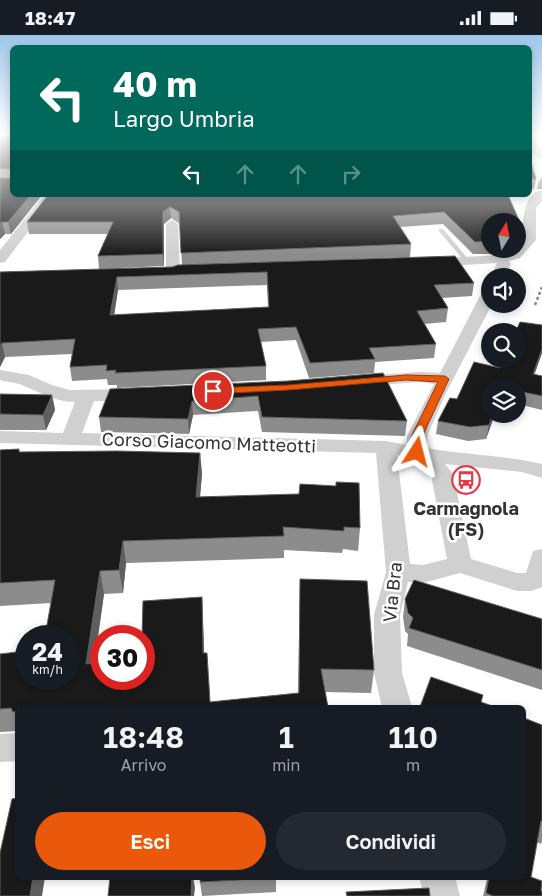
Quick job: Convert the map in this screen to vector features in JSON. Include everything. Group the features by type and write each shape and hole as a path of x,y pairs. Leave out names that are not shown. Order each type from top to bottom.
{"street":[{"path":"418,263 501,259 515,255 529,240 530,209 542,193"},
{"path":"0,259 48,197"},
{"path":"154,274 178,273 172,225"},
{"path":"501,259 504,263 502,268"},
{"path":"460,564 442,474 431,461 417,452 417,435 481,309"},
{"path":"0,375 23,379 45,389 69,395 149,394"},
{"path":"337,383 420,377 445,379"},
{"path":"70,439 87,396"},
{"name":"Corso Giacomo Matteotti","path":"0,437 386,447 450,459 522,466 542,471"},
{"name":"Via Bra","path":"386,447 398,572 387,615 388,673 396,705"},
{"path":"398,572 423,574 460,564 517,582 531,582 538,577 542,557"},
{"path":"0,748 15,747"},
{"path":"438,880 442,896"}],"lane":[{"path":"441,230 466,261"}],"building":[{"path":"0,178 10,178 10,197 29,197 8,222 0,224"},
{"path":"46,197 509,197 516,213 481,213 481,242 475,242 444,212 393,216 411,244 181,253 179,212 170,207 163,212 163,254 98,256 113,222 27,222"},
{"path":"455,256 474,283 434,285 448,308 417,311 436,344 369,348 375,359 310,363 296,327 258,329 266,366 115,373 116,370 106,371 107,365 70,367 75,339 2,343 0,346 0,272 172,267 178,265","holes":["267,272 269,307 110,315 117,277"]},
{"path":"520,322 542,325 542,349 533,374 542,376 542,396 526,393 526,378 481,378 481,423 490,423 489,425 470,427 438,421 450,398 457,399 474,362 481,364 481,368 526,368 526,323"},
{"path":"383,373 407,421 262,417 258,396 192,401 188,419 99,417 110,389 288,381"},
{"path":"0,394 52,395 43,415 0,414"},
{"path":"19,449 19,452 117,451 200,453 196,497 299,494 300,484 336,486 336,482 359,483 360,528 344,527 344,531 283,527 284,536 123,541 119,570 100,571 92,625 90,625 86,664 90,663 90,690 155,690 155,625 142,625 143,601 202,597 203,653 207,653 210,702 299,693 300,579 367,581 374,670 321,669 328,705 15,705 15,712 13,712 11,708 0,709 0,654 15,652 15,690 80,690 80,625 47,625 55,580 0,583 0,450"},
{"path":"414,580 542,619 542,670 409,628 413,618 408,613 405,599"},
{"path":"431,677 483,695 481,702 489,705 421,705"},
{"path":"526,719 542,725 542,821 531,877 542,881 542,896 493,896 486,893 488,880 526,880"},
{"path":"15,798 15,880 33,880 30,896 0,896 0,853 12,799"},
{"path":"110,880 192,880 191,896 108,896"},
{"path":"200,880 238,880 200,882"},
{"path":"429,888 430,896 347,896 346,892"}],"railway":[{"path":"535,305 542,287"}],"place":[{"name":"Carmagnola (FS)","path":"466,480"}],"route":[{"path":"213,391 406,377 445,379 417,435 417,452"}]}
